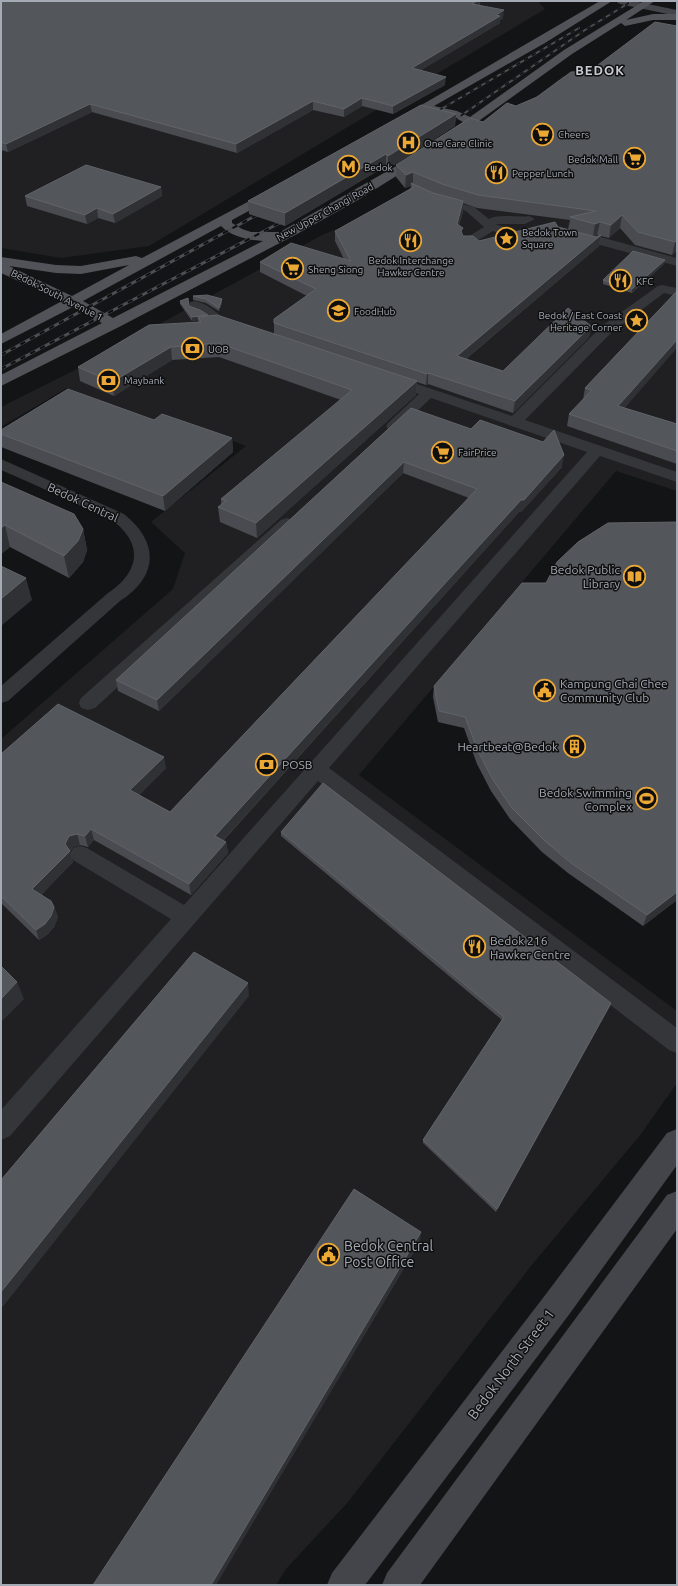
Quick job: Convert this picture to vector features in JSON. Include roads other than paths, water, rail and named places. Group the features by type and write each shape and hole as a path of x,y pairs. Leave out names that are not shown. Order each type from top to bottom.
{"main road":[{"path":"391,126 607,1"},
{"path":"440,143 568,52 646,3"},
{"path":"579,18 581,6"},
{"path":"600,32 640,19 677,17"},
{"path":"420,110 451,112 463,117 470,123"},
{"name":"New Upper Changi Road","path":"1,381 283,236 354,197 428,151"},
{"path":"1,340 74,302 286,185"},
{"path":"226,218 226,224 239,233 264,238 283,236"},
{"path":"1,261 56,269 81,270 100,268 137,260 172,248"},
{"name":"Bedok South Avenue 1","path":"1,267 74,302 114,324"}],"street":[{"path":"620,1 646,3 677,13"},
{"path":"659,1 677,5"},
{"path":"425,196 470,209 488,224 516,239 527,220 488,224 467,243"},
{"path":"582,238 677,262"},
{"path":"515,422 607,329 662,289 677,292"},
{"path":"196,306 206,309 223,323 252,333"},
{"path":"203,325 223,323"},
{"path":"378,376 677,477"},
{"path":"380,438 430,393"},
{"path":"1,1128 597,450"},
{"name":"Bedok Central","path":"1,464 113,514 133,529 142,549 141,564 134,579 127,589 114,597 1,696"},
{"name":"Bedok Central","path":"1,473 78,504 113,520 126,530 134,541 136,559 131,573 116,591 114,597"},
{"path":"88,703 299,512"},
{"path":"316,769 677,1042"},
{"path":"80,854 186,917"},
{"name":"Bedok North Street 1","path":"344,1585 677,1142"},
{"path":"399,1585 677,1205"}],"railway":[{"path":"446,126 585,30 632,1"},
{"path":"431,115 579,28"},
{"path":"1,355 264,211"},
{"path":"1,369 289,218"}],"place":[{"name":"Cheers","path":"543,134"},
{"name":"One Care Clinic","path":"408,143"},
{"name":"Bedok Mall","path":"634,159"},
{"name":"Bedok","path":"349,167"},
{"name":"Pepper Lunch","path":"496,173"},
{"name":"Bedok Town Square","path":"507,238"},
{"name":"Bedok Interchange Hawker Centre","path":"411,240"},
{"name":"Sheng Siong","path":"293,269"},
{"name":"KFC","path":"620,281"},
{"name":"FoodHub","path":"339,311"},
{"name":"Bedok / East Coast Heritage Corner","path":"637,321"},
{"name":"UOB","path":"192,349"},
{"name":"Maybank","path":"108,380"},
{"name":"FairPrice","path":"443,452"},
{"name":"Bedok Public Library","path":"635,576"},
{"name":"Kampung Chai Chee Community Club","path":"544,690"},
{"name":"Heartbeat@Bedok","path":"574,746"},
{"name":"POSB","path":"267,764"},
{"name":"Bedok Swimming Complex","path":"647,799"},
{"name":"Bedok 216 Hawker Centre","path":"475,947"},
{"name":"Bedok Central Post Office","path":"329,1254"}],"district":[{"name":"BEDOK","path":"600,70"}]}
